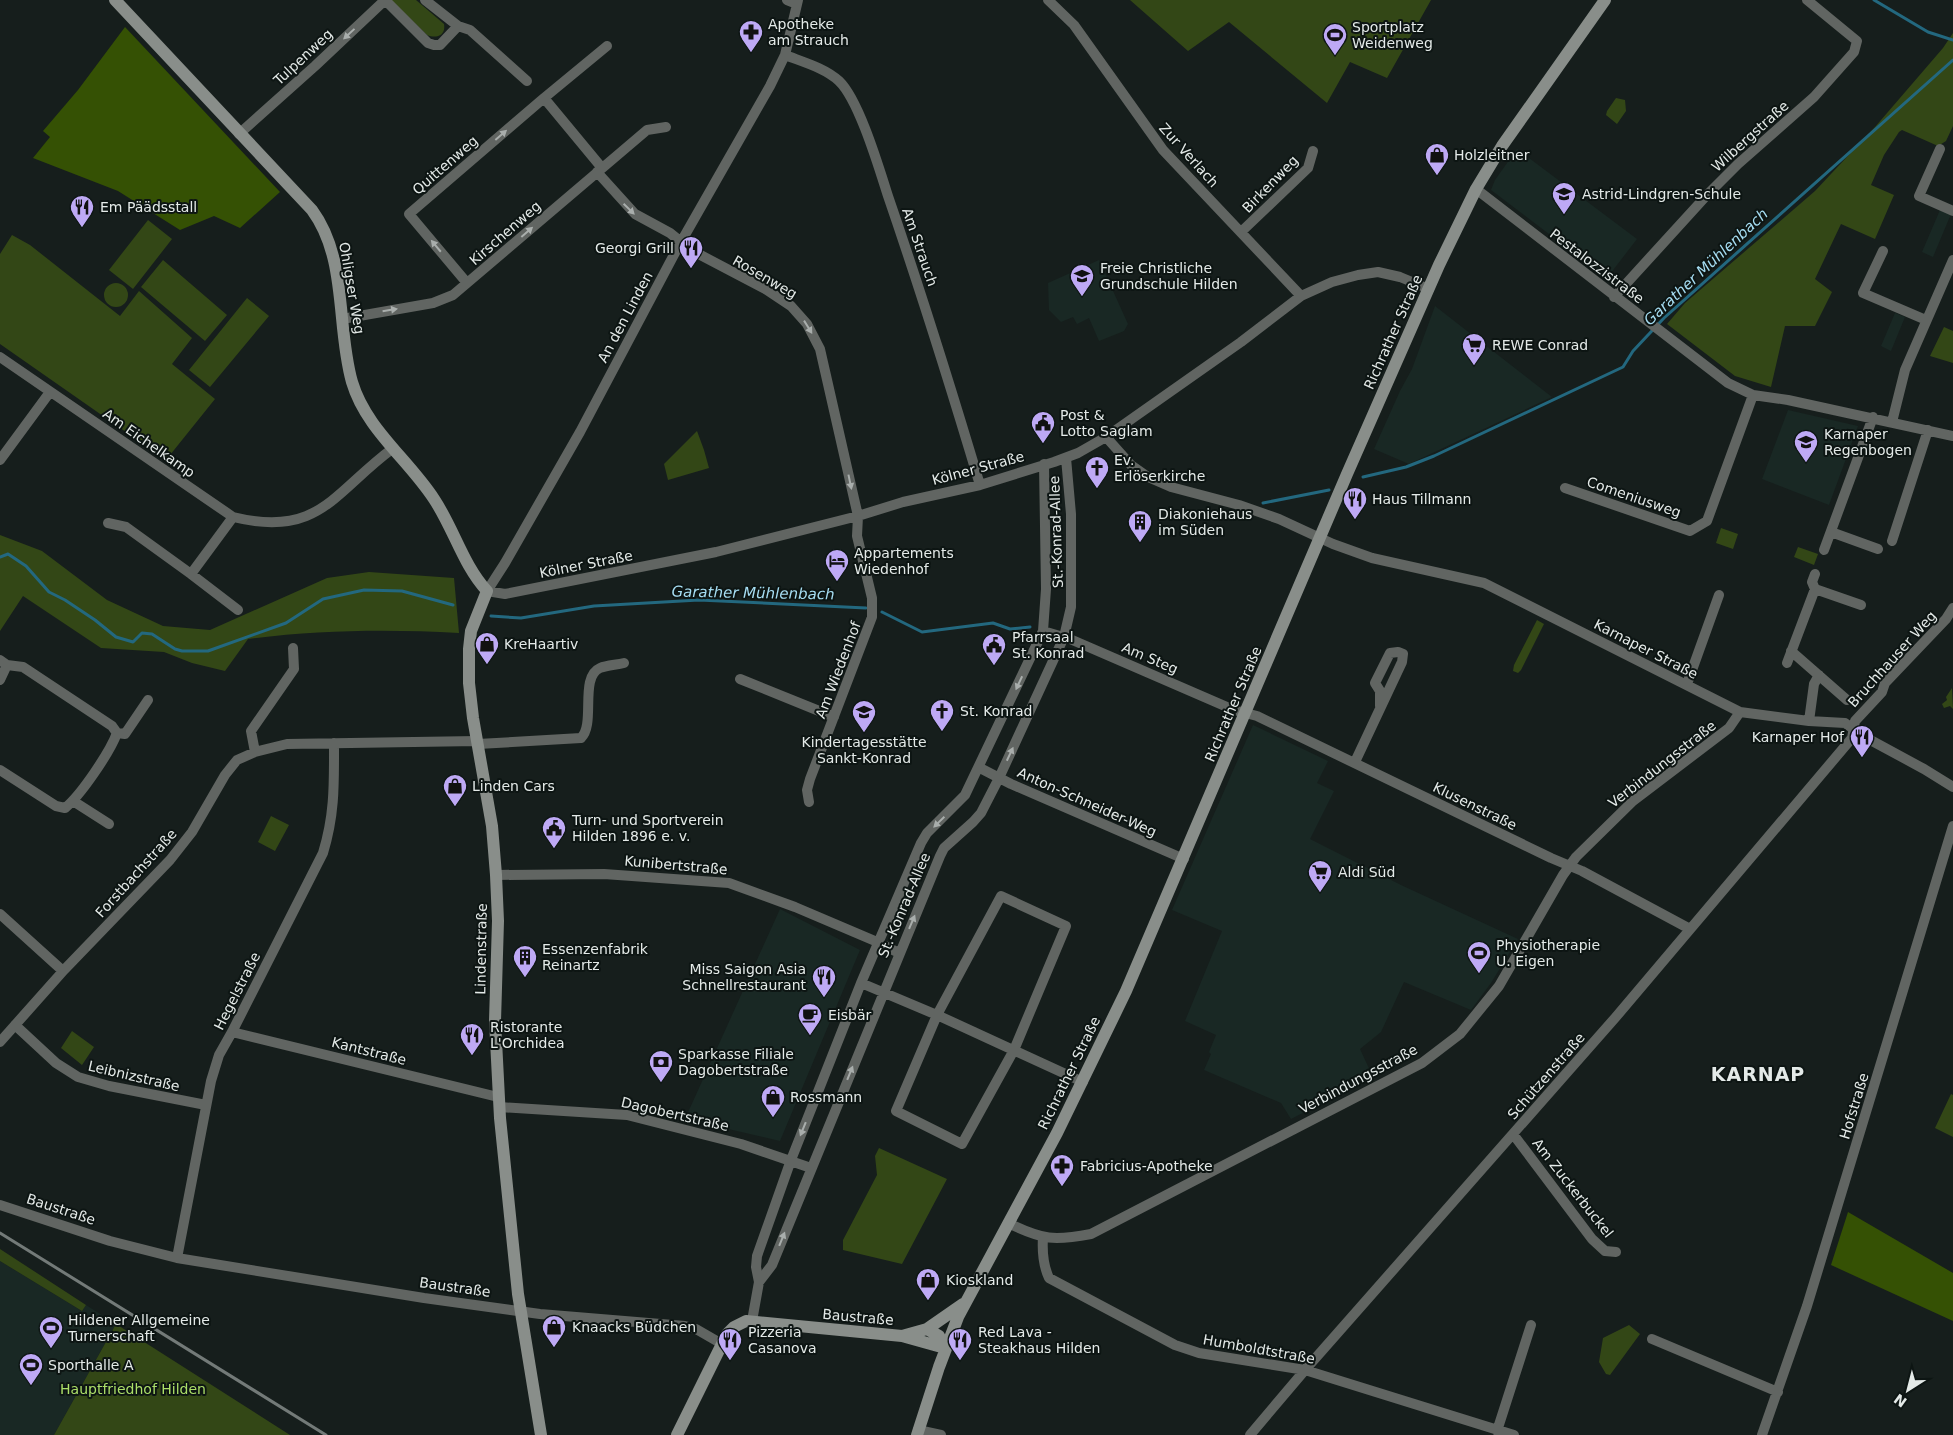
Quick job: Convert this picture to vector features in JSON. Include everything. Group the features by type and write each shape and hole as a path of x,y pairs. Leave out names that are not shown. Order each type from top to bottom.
{"main road":[{"name":"Ohligser Weg","path":"114,0 312,210 323,225 335,264 352,381 360,405 392,449 434,498 455,534 472,572 487,591"},
{"name":"Richrather Straße","path":"917,1432 945,1348 967,1301 1083,1082 1126,991 1320,538 1429,289 1476,189 1502,146 1605,0"},
{"name":"Lindenstraße","path":"487,591 474,620 469,648 469,683 492,826 496,874 498,921 495,1021 499,1102 518,1294 540,1435"},
{"name":"Baustraße","path":"902,1336 927,1329 943,1320 967,1301"},
{"path":"677,1435 727,1334 734,1327 746,1321 752,1321"},
{"name":"Baustraße","path":"752,1321 776,1325 902,1336 945,1348"},
{"path":"927,1329 939,1336 945,1348"}],"street":[{"name":"Tulpenweg","path":"239,134 385,0"},
{"path":"385,0 428,43 440,45 458,26"},
{"path":"425,0 458,26 470,30 527,81"},
{"path":"787,0 798,2"},
{"name":"Zur Verlach","path":"1048,0 1074,25 1163,150 1301,296"},
{"name":"Wilbergstraße","path":"1614,296 1706,195 1814,97 1854,52 1857,41 1808,0"},
{"name":"An den Linden","path":"487,591 580,432 681,242 738,144 785,55 798,2"},
{"name":"Quittenweg","path":"467,283 409,214 607,46"},
{"name":"Am Strauch","path":"785,55 826,72 840,82 852,99 876,161 934,333 980,484"},
{"path":"544,98 600,170"},
{"name":"Kirschenweg","path":"342,319 433,303 453,295 647,130 666,127"},
{"path":"1940,149 1919,196 1953,210"},
{"name":"Birkenweg","path":"1241,232 1308,168 1313,152"},
{"name":"Rosenweg","path":"600,170 630,210 670,233 690,250 767,290 791,306 807,324 820,349 858,516"},
{"name":"Pestalozzistraße","path":"1476,189 1728,383 1753,395 1873,417 1953,436"},
{"path":"1883,251 1863,293 1926,320"},
{"path":"1892,422 1905,370 1953,260"},
{"name":"Kölner Straße","path":"487,591 505,594 716,552 858,516 903,502 980,484 1066,458 1106,437 1241,342 1301,296 1332,282 1378,272 1400,277 1429,289"},
{"name":"Am Eichelkamp","path":"0,357 233,517 254,522 296,521 322,509 392,449"},
{"path":"0,460 50,392"},
{"name":"Comeniusweg","path":"1565,488 1690,532 1706,521 1753,395"},
{"path":"1824,550 1873,417"},
{"path":"1892,541 1928,430"},
{"name":"Karnaper Straße","path":"1106,437 1131,465 1148,478 1171,487 1279,519 1320,538 1372,558 1484,583 1740,712 1809,721 1845,723 1863,736 1953,787"},
{"name":"St.-Konrad-Allee","path":"759,1282 772,1264 940,856 949,843 977,818 999,778 1064,637 1071,606 1071,514 1066,458"},
{"name":"St.-Konrad-Allee","path":"752,1321 759,1282 756,1267 757,1256 791,1160 861,984 924,838 965,795 980,768 1043,630 1046,589 1044,464"},
{"name":"Am Wiedenhof","path":"809,802 807,790 810,779 872,617 872,598 857,536 858,516"},
{"path":"191,574 233,517"},
{"path":"108,523 126,527 238,610"},
{"path":"1831,532 1878,549"},
{"path":"1787,663 1815,589 1812,582 1815,574"},
{"path":"1815,589 1862,605"},
{"path":"1687,684 1719,595"},
{"name":"Bruchhauser Weg","path":"1853,728 1855,721 1882,692 1885,683 1946,619 1953,608"},
{"name":"Am Steg","path":"1043,630 1064,637 1234,710 1246,712"},
{"path":"255,752 251,731 294,669 293,648"},
{"path":"1355,762 1402,662 1403,654 1398,652 1390,654 1375,683 1380,691 1380,706"},
{"path":"1791,652 1847,700"},
{"path":"0,680 4,662 23,667 112,726 117,733 125,734 148,700"},
{"name":"Forstbachstraße","path":"0,1042 63,971 170,860 192,832 225,774 237,760 255,752 287,744 478,742 581,738 586,729 591,678 600,668 624,663"},
{"path":"1809,721 1814,684 1819,676"},
{"path":"740,679 834,717"},
{"name":"Klusenstraße","path":"1246,712 1355,762 1542,854 1569,865 1690,929"},
{"name":"Verbindungsstraße","path":"1008,1224 1043,1237 1063,1238 1091,1234 1422,1063 1460,1034 1499,986 1569,865 1633,801 1724,733 1740,712"},
{"name":"Schützenstraße","path":"1250,1435 1615,1018 1852,738 1853,728"},
{"path":"0,770 56,806 65,808 73,801 110,747 117,733"},
{"name":"Hegelstraße","path":"177,1258 206,1105 219,1055 323,853 331,824 335,798 334,743"},
{"name":"Anton-Schneider-Weg","path":"980,768 1184,859"},
{"path":"73,801 109,824"},
{"name":"Hofstraße","path":"1762,1435 1807,1306 1953,826"},
{"name":"Kunibertstraße","path":"496,874 604,874 730,883 795,907 879,942 899,953"},
{"path":"1001,896 1066,926 1014,1050 962,1144 896,1111 937,1015 1001,896"},
{"path":"0,914 63,971"},
{"path":"861,984 937,1015 1083,1082"},
{"name":"Leibnizstraße","path":"15,1025 56,1062 78,1077 109,1086 206,1105"},
{"name":"Kantstraße","path":"232,1032 499,1102"},
{"name":"Dagobertstraße","path":"499,1102 627,1115 741,1144 811,1168"},
{"name":"Am Zuckerbuckel","path":"1513,1134 1592,1238 1605,1251 1616,1252"},
{"name":"Baustraße","path":"0,1204 110,1241 177,1258 424,1298 521,1311 620,1322 685,1326 696,1329 722,1344"},
{"name":"Humboldtstraße","path":"1043,1237 1042,1248 1045,1269 1049,1278 1175,1345 1199,1353 1305,1370 1514,1435"},
{"path":"1497,1431 1531,1325"},
{"path":"1652,1339 1778,1392"},
{"path":"917,1432 941,1435"}],"shaded area":[{"name":"Astrid-Lindgren-Schule","path":"1517,149 1637,239 1607,278 1491,190 1495,180"},
{"path":"1940,210 1951,214 1933,257 1922,252"},
{"name":"Freie Christliche Grundschule Hilden","path":"1099,260 1128,324 1124,331 1099,341 1089,318 1077,324 1073,317 1061,322 1049,310 1048,283"},
{"path":"1435,306 1552,397 1409,464 1374,449 1412,369"},
{"path":"1895,313 1905,317 1891,351 1881,346"},
{"name":"Karnaper Regenbogen","path":"1788,410 1858,426 1829,505 1762,479"},
{"path":"1253,725 1328,761 1317,783 1334,791 1310,839 1401,885 1518,939 1491,983 1471,1010 1404,982 1381,1032 1360,1049 1373,1077 1291,1119 1281,1103 1204,1070 1216,1035 1185,1021 1222,931 1172,910"},
{"path":"780,909 860,950 780,1141 685,1119"},
{"path":"0,1261 82,1311 86,1305 116,1324 54,1435 0,1435"}],"green space":[{"path":"391,0 416,0 444,24 444,31 437,36 427,35"},
{"name":"Sportplatz Weidenweg","path":"1130,0 1431,0 1387,78 1350,62 1327,103 1229,22 1188,51"},
{"path":"125,27 280,192 240,228 214,216 180,230 118,191 33,158 50,137 43,131 78,90"},
{"path":"1953,33 1953,126 1946,141 1938,146 1902,130 1899,132 1884,155 1871,185 1894,195 1875,239 1841,224 1815,279 1832,292 1815,326 1785,326 1771,387 1735,376 1667,324 1685,303 1815,191 1875,127 1943,48"},
{"path":"1616,98 1625,100 1626,111 1617,124 1606,115"},
{"path":"148,220 172,239 133,289 109,270"},
{"path":"12,235 30,245 120,316 139,291 192,338 172,364 215,399 166,460 0,344 0,254"},
{"path":"163,260 227,315 205,341 141,287"},
{"path":"116,283 121,284 127,290 127,300 121,306 116,307 111,306 105,300 104,295 105,290 111,284"},
{"path":"247,298 269,316 210,387 189,370"},
{"path":"1944,327 1953,331 1953,363 1930,356"},
{"path":"697,431 709,468 668,480 664,464"},
{"path":"1721,528 1738,534 1733,549 1716,543"},
{"path":"0,535 42,551 107,600 163,626 210,630 327,578 369,572 454,578 459,633 353,631 248,639 225,671 192,663 164,652 101,648 23,596 0,631"},
{"path":"1798,547 1818,554 1814,565 1794,557"},
{"path":"1537,620 1544,624 1521,670 1518,673 1513,671 1514,665"},
{"path":"1952,688 1953,709 1950,706 1944,708 1942,704 1947,700 1946,697"},
{"path":"271,816 289,825 275,851 258,842"},
{"path":"72,1031 94,1047 82,1065 61,1048"},
{"path":"1951,1094 1953,1095 1953,1137 1935,1128"},
{"path":"879,1148 947,1179 902,1264 843,1250 843,1240 877,1175 875,1156"},
{"path":"1848,1212 1953,1273 1953,1321 1831,1265"},
{"path":"0,1249 86,1305 82,1311 0,1261"},
{"name":"Hauptfriedhof Hilden","path":"116,1324 290,1435 54,1435"},
{"path":"1629,1325 1640,1334 1610,1375 1606,1374 1599,1362 1603,1338"}],"waterway":[{"path":"1874,0 1928,32 1953,40"},
{"name":"Garather Mühlenbach","path":"1363,477 1406,467 1434,456 1623,367 1633,351 1664,318 1953,60"},
{"name":"Garather Mühlenbach","path":"1263,503 1329,490"},
{"name":"Garather Mühlenbach","path":"0,557 8,554 26,566 49,592 95,620 116,637 133,642 142,633 152,634 175,649 182,651 208,651 286,623 323,599 364,590 402,591 453,605"},
{"name":"Garather Mühlenbach","path":"491,616 521,618 594,606 699,600 866,608"},
{"name":"Garather Mühlenbach","path":"882,612 922,632 993,623 1010,629 1030,627"}],"railway":[{"path":"0,1233 326,1435"}],"place":[{"name":"Apotheke am Strauch","path":"751,53"},
{"name":"Sportplatz Weidenweg","path":"1335,56"},
{"name":"Holzleitner","path":"1437,176"},
{"name":"Astrid-Lindgren-Schule","path":"1564,215"},
{"name":"Em Päädsstall","path":"82,228"},
{"name":"Georgi Grill","path":"691,269"},
{"name":"Freie Christliche Grundschule Hilden","path":"1082,297"},
{"name":"REWE Conrad","path":"1474,366"},
{"name":"Post & Lotto Saglam","path":"1043,444"},
{"name":"Karnaper Regenbogen","path":"1806,463"},
{"name":"Ev. Erlöserkirche","path":"1097,489"},
{"name":"Haus Tillmann","path":"1355,520"},
{"name":"Diakoniehaus im Süden","path":"1140,543"},
{"name":"Appartements Wiedenhof","path":"837,582"},
{"name":"KreHaartiv","path":"487,665"},
{"name":"Pfarrsaal St. Konrad","path":"994,666"},
{"name":"St. Konrad","path":"942,732"},
{"name":"Kindertagesstätte Sankt-Konrad","path":"864,733"},
{"name":"Karnaper Hof","path":"1862,758"},
{"name":"Linden Cars","path":"455,807"},
{"name":"Turn- und Sportverein Hilden 1896 e. v.","path":"554,849"},
{"name":"Aldi Süd","path":"1320,893"},
{"name":"Physiotherapie U. Eigen","path":"1479,974"},
{"name":"Essenzenfabrik Reinartz","path":"525,978"},
{"name":"Miss Saigon Asia Schnellrestaurant","path":"824,998"},
{"name":"Eisbär","path":"810,1036"},
{"name":"Ristorante L'Orchidea","path":"472,1056"},
{"name":"Sparkasse Filiale Dagobertstraße","path":"661,1083"},
{"name":"Rossmann","path":"773,1118"},
{"name":"Fabricius-Apotheke","path":"1062,1187"},
{"name":"Kioskland","path":"928,1301"},
{"name":"Knaacks Büdchen","path":"554,1348"},
{"name":"Hildener Allgemeine Turnerschaft","path":"51,1349"},
{"name":"Pizzeria Casanova","path":"730,1361"},
{"name":"Red Lava - Steakhaus Hilden","path":"960,1361"},
{"name":"Sporthalle A","path":"31,1386"}],"district":[{"name":"KARNAP","path":"1758,1074"}]}
